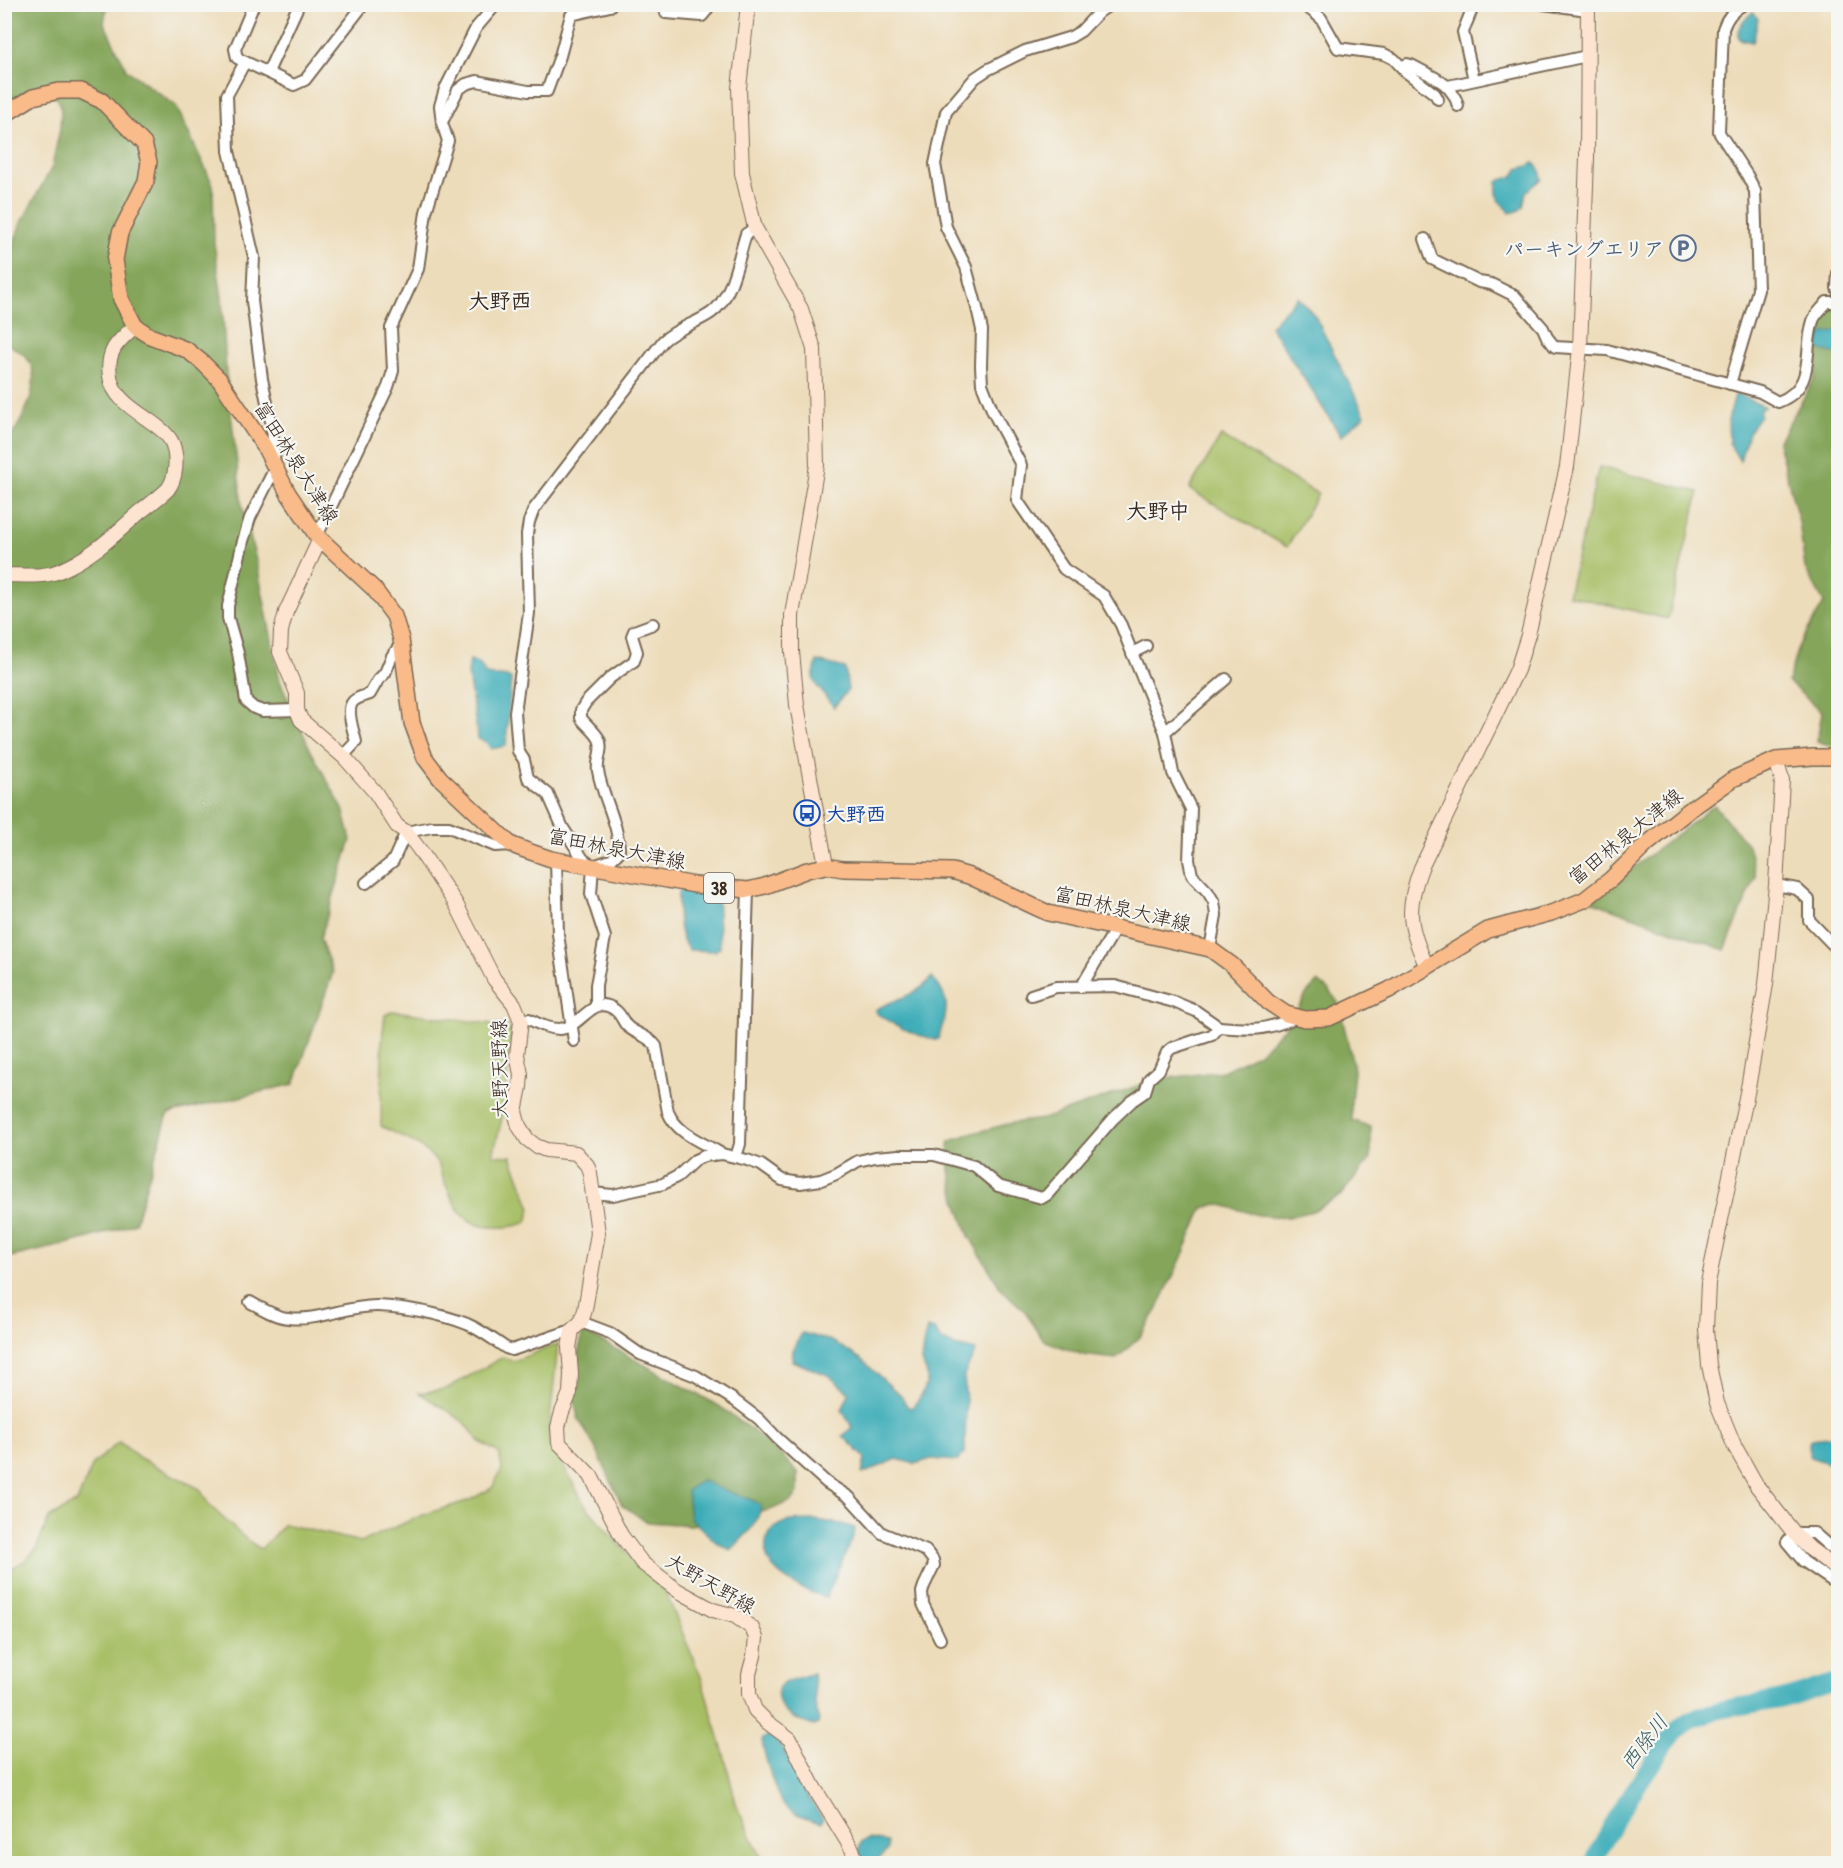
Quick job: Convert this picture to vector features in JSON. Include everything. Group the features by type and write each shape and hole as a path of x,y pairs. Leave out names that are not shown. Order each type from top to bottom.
{"main road":[{"path":"4,114 33,97 59,91 81,91 102,101 144,144 149,162 146,181 120,233 115,260 121,299 135,326"},
{"name":"富田林泉大津線","path":"135,326 150,336 187,350 219,379 264,446 288,493 318,538 374,590 394,616 401,644 412,723 424,758 440,777 512,845 556,860 695,885 748,890 826,866 843,869 952,871 969,876 1048,914 1210,949 1232,965 1268,1002 1286,1014 1305,1019 1329,1018 1389,990 1488,930 1551,913 1584,900 1611,879 1647,844 1733,779 1776,760 1839,757"}],"street":[{"path":"254,4 235,49 237,58 294,85 305,80 364,4"},
{"path":"268,72 299,4"},
{"path":"318,538 388,387 393,371 391,328 418,269 426,212 448,141 442,123 440,106 476,28 494,4"},
{"path":"664,4 666,13 702,16 707,10 707,4"},
{"path":"748,4 739,88 742,173 755,228 801,309 814,349 817,465 792,615 792,652 796,705 826,866"},
{"path":"1111,4 1071,37 1025,51 975,78 946,112 936,164 946,227 966,267 982,330 982,384 993,412 1021,465 1017,500 1064,569 1104,596 1121,625 1165,732 1173,772 1191,809 1189,860 1192,875 1208,892 1214,902 1216,915 1210,949"},
{"path":"1303,4 1322,18 1338,48 1384,54 1403,66 1438,99"},
{"path":"1474,4 1463,32 1474,80"},
{"path":"1426,968 1416,944 1411,922 1410,904 1413,889 1517,670 1528,635 1567,466 1580,348 1587,158 1588,7 1543,4"},
{"path":"1730,384 1758,290 1755,191 1719,131 1723,29 1728,18 1744,4"},
{"path":"442,123 458,90 466,84 477,81 528,91 547,91 560,56 571,15 610,6"},
{"path":"1448,86 1587,56"},
{"path":"245,62 227,94 229,151 254,257 252,301 262,379 272,426 275,468 250,518 228,606 228,618 238,653 246,701 254,708 263,711 297,710"},
{"path":"1403,66 1411,65 1448,86 1458,106"},
{"path":"592,867 583,859 562,828 548,794 528,778 524,760 518,751 515,712 529,614 527,534 529,522 534,509 663,341 672,333 712,313 726,297 746,234 755,228"},
{"path":"1425,238 1432,259 1479,282 1491,284 1515,296 1543,328 1555,347 1607,350 1760,392 1778,402 1793,395 1804,379 1813,320 1827,302 1839,302"},
{"path":"1839,273 1837,288 1839,291"},
{"path":"4,574 30,576 57,573 89,556 169,488 176,468 174,446 161,430 124,402 111,384 108,366 113,348 135,326"},
{"name":"大野天野線","path":"318,538 286,612 281,631 280,652 297,693 297,710 301,720 343,756 375,792 397,826 406,832 445,887 494,979 519,1013 522,1028 517,1055 521,1074 515,1112 519,1126 527,1139 546,1150 576,1153 587,1165 590,1173 598,1233 585,1310 576,1326 569,1348 570,1394 558,1428 559,1443 591,1476 621,1535 642,1563 677,1590 713,1610 735,1616 752,1628 756,1638 749,1674 749,1694 755,1710 790,1739 813,1786 852,1849 857,1863"},
{"path":"592,867 611,860 619,852 619,843 618,832 601,786 597,768 601,746 599,738 581,718 581,710 610,678 634,661 637,652 632,636 634,631 653,624"},
{"path":"343,756 356,742 350,711 352,703 370,694 401,644"},
{"path":"1132,653 1146,645"},
{"path":"1165,732 1226,679"},
{"path":"1776,760 1782,780 1776,885 1766,984 1748,1088 1708,1283 1706,1329 1709,1365 1717,1403 1734,1445 1757,1486 1794,1533 1809,1548 1839,1570"},
{"path":"366,883 393,861 406,832 432,827 449,828 495,846 512,845"},
{"path":"556,860 558,934 574,1041"},
{"path":"592,867 591,894 605,937 596,985 596,1005"},
{"path":"1776,885 1797,889 1809,900 1809,920 1839,950"},
{"path":"736,1157 740,1144 748,890"},
{"path":"1081,987 1116,928"},
{"path":"1031,995 1056,987 1115,987 1174,1002 1196,1011 1219,1028 1253,1030 1272,1027 1295,1018"},
{"path":"528,1019 540,1025 560,1029 572,1026 596,1005 614,1008 626,1025 652,1040 656,1046 668,1112 672,1122 680,1130 722,1154 761,1165 782,1180 800,1183 821,1180 858,1161 875,1157 934,1155 974,1166 998,1186 1042,1198 1113,1119 1145,1092 1149,1079 1160,1070 1167,1052 1172,1048 1212,1035 1219,1028"},
{"path":"592,1193 613,1195 663,1184 678,1176 695,1160 704,1156 722,1154"},
{"path":"595,1215 613,1195"},
{"path":"250,1302 287,1318 324,1316 358,1307 378,1306 439,1314 469,1325 512,1350 576,1326 610,1333 640,1354 696,1376 734,1400 759,1419 827,1483 849,1497 882,1533 926,1551 934,1565 922,1592 923,1604 940,1639"},
{"path":"1794,1533 1814,1533 1839,1554"},
{"path":"1794,1533 1787,1542 1803,1562 1839,1585"}],"green space":[{"path":"5,4 107,5 104,23 127,70 176,106 213,185 214,243 222,298 226,372 242,505 256,560 280,681 310,749 343,809 351,840 320,939 333,972 294,1084 168,1114 135,1223 70,1243 5,1258 4,444 11,437 29,403 33,378 32,367 27,358 5,341 4,274 20,225 52,167 60,129 61,108 58,99 48,94 27,91 5,107"},
{"path":"1833,307 1838,311 1838,748 1817,741 1822,712 1788,682 1798,647 1824,603 1805,568 1799,522 1778,442 1815,378 1814,350 1818,321"},
{"path":"1221,436 1318,494 1287,547 1189,489"},
{"path":"1599,467 1699,492 1668,619 1568,595"},
{"path":"1714,805 1748,845 1756,876 1725,950 1591,901"},
{"path":"1318,982 1330,991 1339,1004 1354,1069 1352,1120 1371,1127 1369,1161 1340,1196 1313,1211 1288,1217 1258,1215 1218,1204 1203,1208 1156,1312 1140,1337 1116,1359 1083,1355 1043,1340 1025,1311 1001,1289 969,1236 956,1200 950,1170 949,1142 969,1134 1012,1123 1043,1119 1154,1080 1223,1071 1259,1053 1290,1022 1307,993"},
{"path":"393,1011 507,1026 512,1032 503,1114 493,1155 511,1156 531,1208 527,1222 514,1226 491,1227 472,1222 465,1217 450,1196 440,1168 434,1159 412,1142 381,1126 382,1041 385,1015"},
{"path":"583,1331 719,1406 772,1445 798,1473 798,1492 792,1501 770,1510 691,1525 647,1522 622,1505 597,1451 578,1418 572,1388"},
{"path":"558,1344 549,1428 555,1451 585,1505 615,1540 665,1591 701,1677 737,1807 764,1863 5,1864 5,1572 26,1560 36,1549 49,1518 77,1502 93,1464 119,1442 140,1458 200,1489 209,1505 247,1540 261,1549 284,1524 361,1542 423,1515 470,1500 492,1488 502,1469 499,1453 480,1442 466,1424 419,1393 446,1389 503,1357 514,1361"}],"water":[{"path":"1753,12 1758,19 1753,42 1739,39 1740,27"},
{"path":"1533,162 1540,170 1542,179 1526,192 1523,207 1510,213 1499,199 1497,182 1511,177 1518,169 1529,166"},
{"path":"1298,297 1315,316 1365,415 1341,436 1270,326"},
{"path":"1838,330 1837,354 1818,349 1823,333"},
{"path":"1737,394 1765,407 1760,409 1760,416 1750,431 1740,461 1729,443 1728,420"},
{"path":"470,660 480,664 486,675 511,679 506,746 491,749 486,742 478,739 468,674"},
{"path":"817,661 845,668 848,690 834,707 813,678"},
{"path":"684,889 717,896 720,947 715,951 689,950 685,945 680,931 678,909 678,894"},
{"path":"932,977 946,1000 946,1014 938,1039 912,1033 876,1013 875,1010 920,988"},
{"path":"927,1328 934,1330 947,1343 976,1350 964,1375 965,1452 958,1461 931,1459 915,1464 897,1459 862,1474 865,1458 843,1436 852,1427 842,1410 849,1393 828,1375 792,1361 793,1350 802,1333 832,1341 861,1359 911,1408 920,1398 927,1379 922,1357"},
{"path":"1838,1436 1838,1463 1831,1464 1810,1457 1811,1439"},
{"path":"702,1480 761,1505 754,1524 731,1550 717,1543 690,1518 687,1490"},
{"path":"816,1520 855,1528 826,1598 800,1588 782,1577 772,1566 766,1552 767,1539 776,1527 791,1521"},
{"path":"813,1673 816,1712 819,1719 818,1724 814,1726 797,1720 787,1713 780,1704 777,1694 784,1683"},
{"path":"767,1736 772,1737 784,1749 799,1784 823,1819 821,1823 798,1815 782,1803 763,1747 762,1740"},
{"path":"868,1839 887,1842 888,1846 884,1854 874,1863 861,1863 859,1849 861,1842"}],"waterway":[{"name":"西除川","path":"1593,1864 1612,1826 1634,1791 1667,1741 1684,1724 1715,1711 1778,1700 1838,1682"}],"place":[{"name":"パーキングエリア","path":"1683,248"},
{"name":"大野西","path":"807,813"}],"district":[{"name":"大野西","path":"500,300"},
{"name":"大野中","path":"1158,510"}]}
